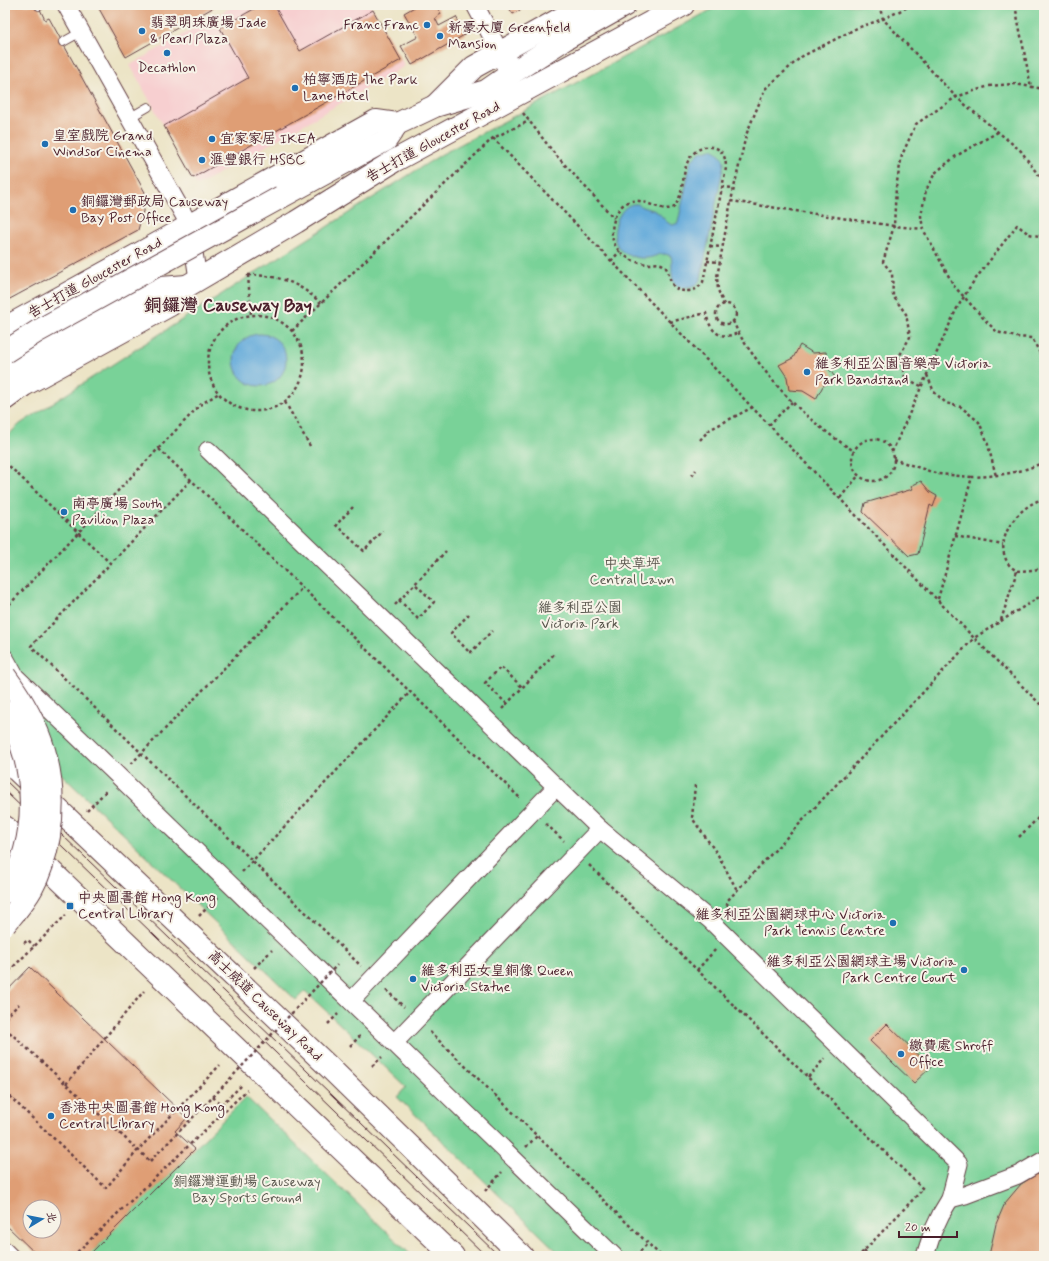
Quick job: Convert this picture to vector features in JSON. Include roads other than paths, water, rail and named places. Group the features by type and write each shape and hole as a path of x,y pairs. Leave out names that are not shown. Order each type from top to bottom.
{"main road":[{"name":"告士打道 Gloucester Road","path":"5,352 38,331 281,197 392,132 435,106 474,67 585,5"},
{"name":"告士打道 Gloucester Road","path":"435,106 486,91 579,31 625,5"},
{"name":"告士打道 Gloucester Road","path":"5,399 24,385 170,305 193,282 296,222 394,161 683,5"},
{"path":"500,52 512,73"},
{"name":"告士打道 Gloucester Road","path":"5,328 376,121 392,132"},
{"name":"告士打道 Gloucester Road","path":"5,376 35,356 161,288 193,282"},
{"path":"5,676 26,708 42,742 52,784 52,805 48,843 39,875 24,901 5,924"},
{"path":"5,712 23,749 28,768 31,803 26,847 18,868 5,892"},
{"name":"高士威道 Causeway Road","path":"5,759 329,1067 522,1256"},
{"path":"5,857 12,834 37,822 56,807"},
{"path":"12,834 453,1256"}],"street":[{"path":"66,5 190,226 193,282"},
{"path":"475,5 500,52"},
{"path":"208,450 600,829 721,930 959,1164 950,1199 933,1231 925,1256"},
{"path":"5,658 15,676 614,1256"},
{"path":"351,1001 556,786"},
{"path":"394,1043 600,829"},
{"path":"950,1199 966,1195 1018,1175 1044,1160"}],"lane":[{"path":"63,42 81,32"},
{"path":"129,118 148,107"},
{"path":"5,1245 16,1256"}],"water":[{"path":"711,149 720,154 724,163 701,278 694,286 689,288 680,287 676,285 672,276 671,256 661,254 641,258 634,257 621,251 615,240 616,226 621,213 625,208 637,204 655,211 670,224 673,225 678,223 691,161 700,152"},
{"path":"260,334 274,338 282,346 286,360 282,374 274,382 260,386 246,382 238,374 234,360 238,346 246,338"}],"tram line":[{"path":"5,780 499,1256"},
{"path":"5,791 486,1256"}],"place":[{"name":"Franc Franc","path":"427,25"},
{"name":"翡翠明珠廣場 Jade & Pearl Plaza","path":"142,31"},
{"name":"新豪大廈 Greenfield Mansion","path":"440,36"},
{"name":"Decathlon","path":"167,53"},
{"name":"柏寧酒店 The Park Lane Hotel","path":"295,88"},
{"name":"宜家家居 IKEA","path":"212,139"},
{"name":"皇室戲院 Grand Windsor Cinema","path":"45,144"},
{"name":"滙豐銀行 HSBC","path":"202,160"},
{"name":"銅鑼灣郵政局 Causeway Bay Post Office","path":"73,210"},
{"name":"維多利亞公園音樂亭 Victoria Park Bandstand","path":"807,372"},
{"name":"南亭廣場 South Pavilion Plaza","path":"64,512"},
{"name":"中央圖書館 Hong Kong Central Library","path":"70,906"},
{"name":"維多利亞公園網球中心 Victoria Park Tennis Centre","path":"893,923"},
{"name":"維多利亞公園網球主場 Victoria Park Centre Court","path":"964,970"},
{"name":"維多利亞女皇銅像 Queen Victoria Statue","path":"413,979"},
{"name":"繳費處 Shroff Office","path":"901,1054"},
{"name":"香港中央圖書館 Hong Kong Central Library","path":"51,1116"}],"district":[{"name":"銅鑼灣 Causeway Bay","path":"228,306"}],"park label":[{"name":"中央草坪 Central Lawn","path":"632,572"},
{"name":"維多利亞公園 Victoria Park","path":"580,616"},
{"name":"銅鑼灣運動場 Causeway Bay Sports Ground","path":"247,1190"}]}
